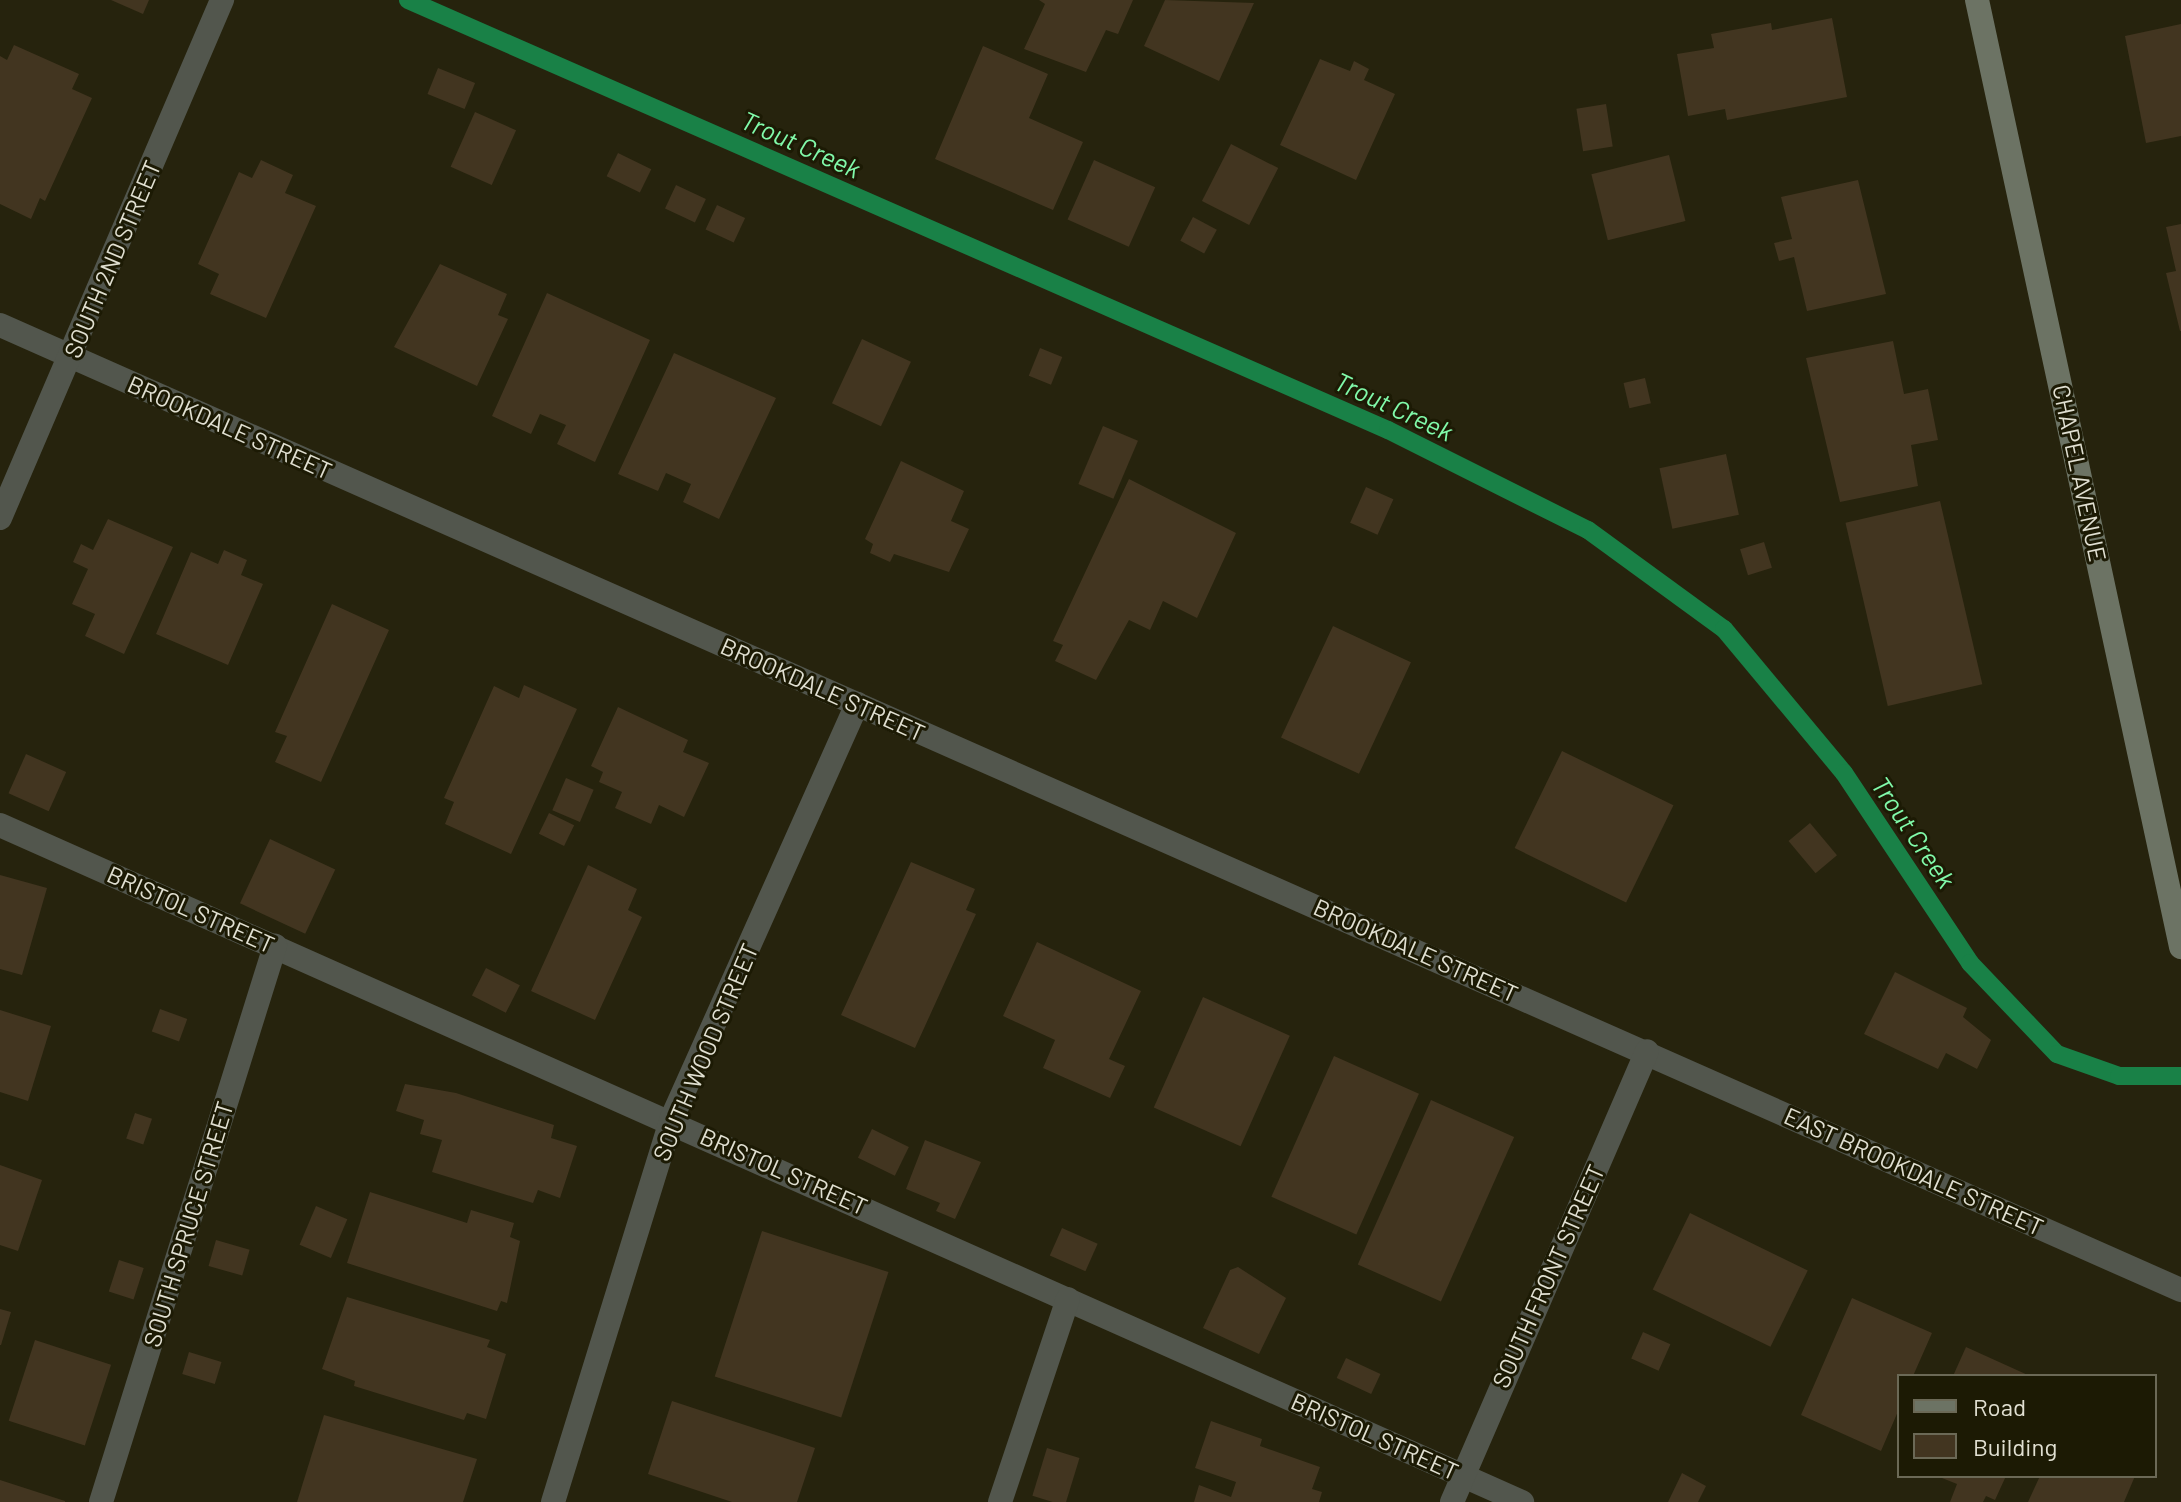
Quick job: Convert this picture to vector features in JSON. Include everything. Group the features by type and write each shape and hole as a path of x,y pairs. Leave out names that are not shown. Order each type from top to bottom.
{"street":[{"name":"SOUTH 2ND STREET","path":"0,518 222,0"},
{"name":"CHAPEL AVENUE","path":"1977,0 2181,947"},
{"name":"BROOKDALE STREET","path":"0,325 1647,1051"},
{"name":"SOUTH WOOD STREET","path":"553,1502 671,1120 857,704"},
{"name":"BRISTOL STREET","path":"0,825 671,1120 1522,1502"},
{"name":"SOUTH SPRUCE STREET","path":"101,1502 275,946"},
{"name":"EAST BROOKDALE STREET","path":"1647,1051 2181,1290"},
{"name":"SOUTH FRONT STREET","path":"1452,1502 1460,1474 1647,1051"},
{"path":"1000,1502 1068,1299"}],"building":[{"path":"111,0 149,0 143,14"},
{"path":"1039,0 1133,0 1118,34 1106,30 1086,72 1024,49 1045,4"},
{"path":"1165,0 1254,3 1219,81 1144,46"},
{"path":"1832,18 1847,97 1727,120 1725,109 1688,116 1677,54 1714,48 1711,34 1771,23 1772,30"},
{"path":"2181,24 2181,136 2146,143 2125,36"},
{"path":"14,45 79,74 72,89 92,98 45,201 40,198 31,219 0,204 0,56 7,60"},
{"path":"983,46 1048,74 1029,118 1083,142 1053,210 935,159"},
{"path":"1320,59 1350,71 1354,61 1369,69 1364,80 1395,94 1356,180 1280,145"},
{"path":"438,68 475,83 465,109 428,94"},
{"path":"1606,104 1613,146 1583,151 1576,109"},
{"path":"475,112 516,130 492,185 451,167"},
{"path":"1231,144 1278,168 1249,225 1202,201"},
{"path":"618,153 651,169 640,193 607,176"},
{"path":"1669,155 1685,221 1608,240 1591,174"},
{"path":"261,160 293,175 285,193 316,206 266,318 210,294 219,274 198,264 239,172 252,178"},
{"path":"1094,160 1155,187 1129,247 1068,219"},
{"path":"1858,180 1886,294 1807,311 1794,257 1779,261 1774,243 1792,239 1781,197"},
{"path":"676,185 706,199 695,223 665,209"},
{"path":"717,205 745,218 734,243 706,229"},
{"path":"1193,217 1217,230 1204,254 1180,241"},
{"path":"2181,224 2180,331 2166,273 2176,271 2166,227"},
{"path":"440,264 507,294 498,315 508,319 477,386 394,347"},
{"path":"547,293 650,340 595,462 557,444 566,425 540,414 531,434 492,416"},
{"path":"862,339 911,362 881,426 832,403"},
{"path":"1893,341 1904,394 1928,389 1938,440 1911,445 1918,486 1840,502 1806,358"},
{"path":"1040,348 1062,357 1051,385 1029,376"},
{"path":"674,353 776,398 719,519 683,502 691,484 666,473 658,491 618,474"},
{"path":"1645,378 1651,403 1629,408 1624,383"},
{"path":"1103,426 1138,441 1113,499 1078,484"},
{"path":"1726,454 1739,515 1672,529 1659,468"},
{"path":"901,461 964,491 951,521 969,529 949,572 894,554 890,562 870,553 873,544 865,539"},
{"path":"1129,479 1236,533 1197,618 1163,601 1150,630 1129,620 1096,680 1055,661 1063,645 1053,641"},
{"path":"1366,487 1393,499 1378,535 1350,523"},
{"path":"1940,501 1982,684 1888,706 1845,523"},
{"path":"108,519 173,547 124,654 85,636 95,614 72,604 88,569 73,562 81,544 93,550"},
{"path":"1764,542 1772,568 1748,575 1740,549"},
{"path":"224,550 247,560 241,575 263,584 228,665 156,634 191,552 218,564"},
{"path":"332,604 389,630 321,782 275,762 287,736 275,732"},
{"path":"1333,626 1411,662 1359,774 1281,737"},
{"path":"524,685 577,709 511,854 445,824 454,802 444,798 494,686 519,698"},
{"path":"618,707 688,740 683,752 709,763 684,817 659,805 651,824 615,808 622,792 599,782 603,772 591,766"},
{"path":"1562,751 1673,805 1626,902 1515,848"},
{"path":"26,754 66,772 49,811 9,793"},
{"path":"566,778 594,790 580,822 552,810"},
{"path":"549,813 574,825 564,846 539,834"},
{"path":"1810,823 1837,855 1816,873 1789,841"},
{"path":"270,839 335,869 305,934 240,903"},
{"path":"911,862 975,889 966,910 976,914 915,1048 841,1015"},
{"path":"588,865 637,889 628,910 642,917 595,1020 531,991"},
{"path":"0,875 47,888 22,975 0,969"},
{"path":"1037,942 1141,991 1109,1059 1125,1066 1110,1098 1043,1068 1055,1040 1003,1016"},
{"path":"486,968 520,985 506,1013 472,996"},
{"path":"1895,972 1967,1008 1963,1017 1991,1040 1977,1069 1946,1053 1938,1069 1864,1034"},
{"path":"1203,997 1290,1036 1241,1146 1154,1108"},
{"path":"160,1009 187,1019 179,1041 152,1032"},
{"path":"0,1010 51,1026 28,1101 0,1092"},
{"path":"1334,1056 1419,1094 1356,1235 1271,1197"},
{"path":"405,1084 456,1093 554,1125 551,1138 577,1146 560,1198 538,1190 533,1203 432,1172 442,1140 420,1134 424,1120 396,1111"},
{"path":"1431,1100 1514,1137 1441,1301 1358,1264"},
{"path":"135,1113 152,1119 143,1144 126,1139"},
{"path":"872,1129 909,1147 895,1176 858,1158"},
{"path":"925,1140 981,1162 955,1219 936,1211 940,1203 906,1189"},
{"path":"0,1165 42,1180 18,1251 0,1245"},
{"path":"370,1192 467,1223 471,1210 514,1223 510,1237 520,1241 507,1303 501,1301 497,1311 347,1263"},
{"path":"316,1206 347,1219 331,1258 300,1245"},
{"path":"1690,1213 1808,1270 1770,1347 1653,1289"},
{"path":"1062,1228 1098,1244 1085,1271 1050,1255"},
{"path":"762,1231 888,1272 841,1418 715,1377"},
{"path":"216,1240 250,1250 242,1276 209,1266"},
{"path":"119,1260 144,1268 134,1299 109,1291"},
{"path":"1238,1267 1286,1298 1259,1354 1203,1328 1230,1270"},
{"path":"347,1297 490,1340 487,1347 506,1354 486,1419 467,1413 464,1420 354,1386 355,1381 322,1369"},
{"path":"1852,1298 1932,1333 1914,1374 1897,1374 1897,1414 1881,1451 1801,1415"},
{"path":"0,1309 11,1312 1,1345 0,1345"},
{"path":"1643,1332 1670,1344 1659,1371 1631,1358"},
{"path":"35,1340 111,1365 85,1446 9,1421"},
{"path":"1966,1347 2026,1374 1954,1374"},
{"path":"189,1352 222,1362 215,1384 182,1374"},
{"path":"1346,1358 1380,1374 1371,1394 1337,1378"},
{"path":"672,1401 815,1448 797,1502 732,1502 648,1474"},
{"path":"324,1415 477,1459 463,1502 297,1502"},
{"path":"1211,1421 1262,1439 1260,1446 1320,1467 1312,1489 1322,1492 1319,1502 1194,1502 1199,1485 1231,1497 1236,1482 1195,1468"},
{"path":"1047,1448 1080,1458 1066,1502 1053,1502 1032,1496"},
{"path":"1682,1473 1706,1486 1698,1502 1668,1502"},
{"path":"1942,1478 2005,1478 1995,1500 1986,1496 1983,1502 1950,1502 1957,1484"},
{"path":"2039,1478 2134,1478 2124,1502 2028,1502"},
{"path":"0,1480 65,1501 65,1502 0,1502"}],"waterway":[{"name":"Trout Creek","path":"408,0 1388,430 1588,530 1724,629 1844,773 1970,963 2057,1054 2119,1076 2181,1076"}]}
